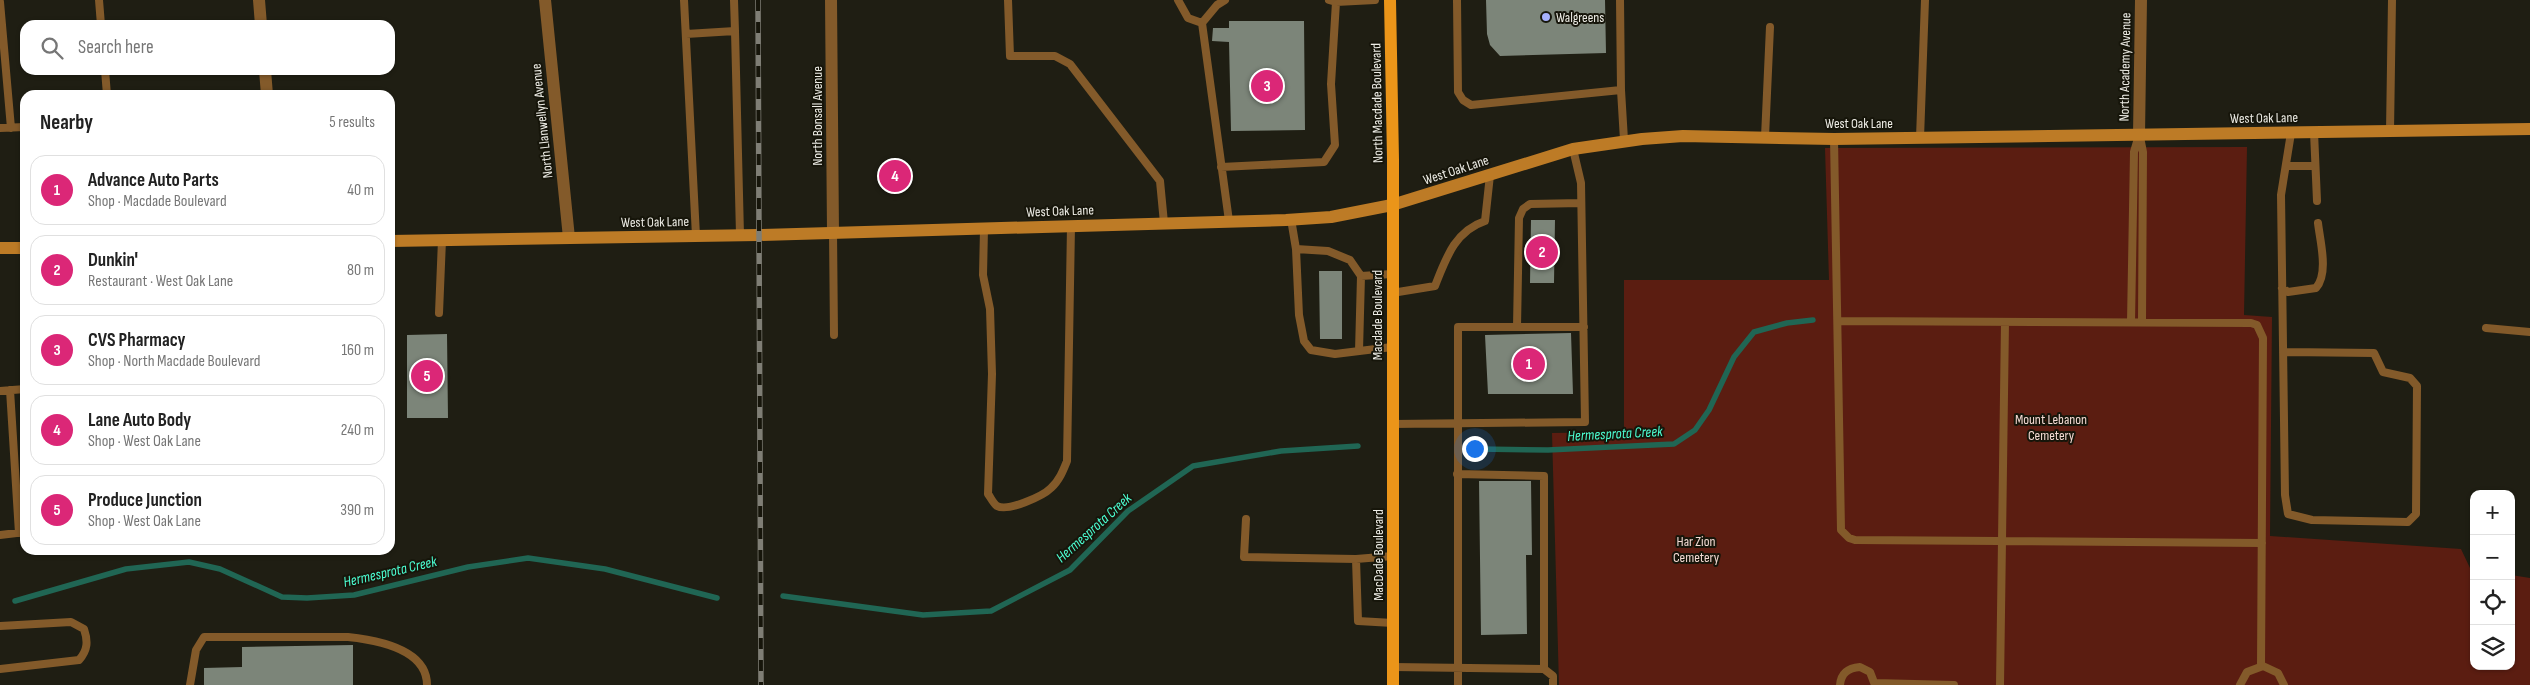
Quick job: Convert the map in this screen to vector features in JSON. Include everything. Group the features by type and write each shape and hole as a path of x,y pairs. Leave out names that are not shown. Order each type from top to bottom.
{"main road":[{"name":"North Macdade Boulevard","path":"1390,0 1392,205"},
{"name":"West Oak Lane","path":"395,241 740,235 1291,220 1330,216 1392,205 1573,149 1624,140 1683,136 1834,139 2530,129"},
{"name":"Macdade Boulevard","path":"1392,205 1392,424"},
{"path":"0,248 20,248"},
{"name":"MacDade Boulevard","path":"1392,424 1393,685"}],"street":[{"path":"259,0 261,20"},
{"name":"North Llanwellyn Avenue","path":"545,0 569,238"},
{"name":"North Bonsall Avenue","path":"831,0 833,232"},
{"name":"North Academy Avenue","path":"2139,135 2141,0"},
{"path":"265,75 267,90"}],"lane":[{"path":"99,0 101,20"},
{"path":"684,0 696,236"},
{"path":"734,0 740,235"},
{"path":"1008,0 1010,56 1055,56 1070,64 1160,181 1164,223"},
{"path":"1178,0 1188,18 1202,22"},
{"path":"1225,0 1217,4 1202,22 1229,221"},
{"path":"1221,167 1324,162 1335,145 1331,84 1332,1 1375,0"},
{"path":"1457,0 1458,92 1463,100 1472,105 1621,90"},
{"path":"1620,0 1621,90 1624,140"},
{"path":"1920,138 1925,0"},
{"path":"2390,131 2392,0"},
{"path":"0,2 11,128"},
{"path":"1765,138 1770,27"},
{"path":"686,34 735,31"},
{"path":"105,75 107,90"},
{"path":"0,128 20,127"},
{"path":"2314,132 2316,201"},
{"path":"2283,352 2374,353 2383,372 2410,378 2417,386 2416,514 2408,522 2312,520 2288,514 2285,496 2282,288 2281,195 2291,133"},
{"path":"2139,135 2143,152 2142,322"},
{"path":"2132,322 2134,152 2139,135"},
{"path":"1834,139 1841,530 1849,538 1855,540 2262,543"},
{"path":"1392,424 1585,422 1581,183 1573,149"},
{"path":"2286,166 2314,166"},
{"path":"1392,293 1435,286 1448,253 1460,234 1473,225 1485,221 1490,175"},
{"path":"1517,327 1519,218 1523,209 1530,204 1581,203"},
{"path":"1291,220 1296,249 1299,315 1304,341 1311,350 1335,354 1392,347"},
{"path":"2282,288 2288,292 2316,288 2320,284 2322,272 2318,223"},
{"path":"984,228 984,276 990,309 992,374 988,494 997,506 1004,508 1022,503 1051,488 1061,475 1068,461 1071,226"},
{"path":"833,232 834,334"},
{"path":"438,313 442,240"},
{"path":"1296,249 1328,251 1350,260 1361,276 1359,351"},
{"path":"1361,276 1392,274"},
{"path":"1838,321 2251,323 2257,325 2263,338 2261,666"},
{"path":"2000,685 2005,322"},
{"path":"1458,685 1458,327 1584,327"},
{"path":"2486,328 2530,332"},
{"path":"0,390 20,389"},
{"path":"10,390 20,508"},
{"path":"1458,474 1544,476 1544,669"},
{"path":"1246,519 1244,556 1356,559 1393,556"},
{"path":"0,535 20,532"},
{"path":"1356,559 1358,621 1393,623"},
{"path":"0,626 71,622 84,629 87,639 85,653 79,660 0,669"},
{"path":"190,685 196,650 204,636 348,637 368,639 395,648 411,656 421,665 427,677 427,685"},
{"path":"2240,685 2247,672 2261,666 2276,671 2284,685"},
{"path":"1393,667 1544,669 1553,676 1553,685"},
{"path":"1840,685 1843,674 1848,670 1860,667 1870,672 1875,684 1954,685"}],"green space":[{"name":"Mount Lebanon Cemetery","path":"2247,147 2244,315 2272,317 2270,536 2461,549 2470,568 2470,670 2515,670 2515,576 2530,578 2530,685 1559,685 1552,433 1624,432 1624,280 1829,280 1825,148"}],"building":[{"name":"Walgreens","path":"1486,0 1605,0 1606,53 1500,56 1490,45 1487,34"},
{"path":"1229,21 1304,21 1305,130 1231,131 1229,42 1212,41 1213,28 1229,28"},
{"path":"1531,220 1555,220 1554,283 1530,283"},
{"path":"1319,271 1342,271 1342,339 1320,339"},
{"path":"1571,333 1573,394 1488,394 1485,335"},
{"path":"447,334 448,418 407,418 407,335"},
{"path":"1479,481 1531,481 1532,555 1526,555 1527,634 1481,635"},
{"path":"353,645 353,685 204,685 204,668 242,667 242,647"}],"waterway":[{"name":"Hermesprota Creek","path":"1478,449 1548,450 1674,444 1695,430 1709,410 1734,357 1754,332 1787,323 1813,320"},
{"name":"Hermesprota Creek","path":"783,596 923,615 991,611 1070,570 1128,511 1193,466 1281,451 1358,446"},
{"name":"Hermesprota Creek","path":"15,601 126,569 189,562 220,569 282,597 307,598 354,595 468,567 528,558 605,569 717,598"}],"railway":[{"path":"758,0 761,685"}],"place":[{"name":"Walgreens","path":"1546,17"},
{"name":"CVS Pharmacy","path":"1267,86"},
{"name":"Lane Auto Body","path":"895,176"},
{"name":"Dunkin'","path":"1542,252"},
{"name":"Advance Auto Parts","path":"1529,364"},
{"name":"Produce Junction","path":"427,376"}],"park label":[{"name":"Har Zion Cemetery","path":"1696,550"}]}
